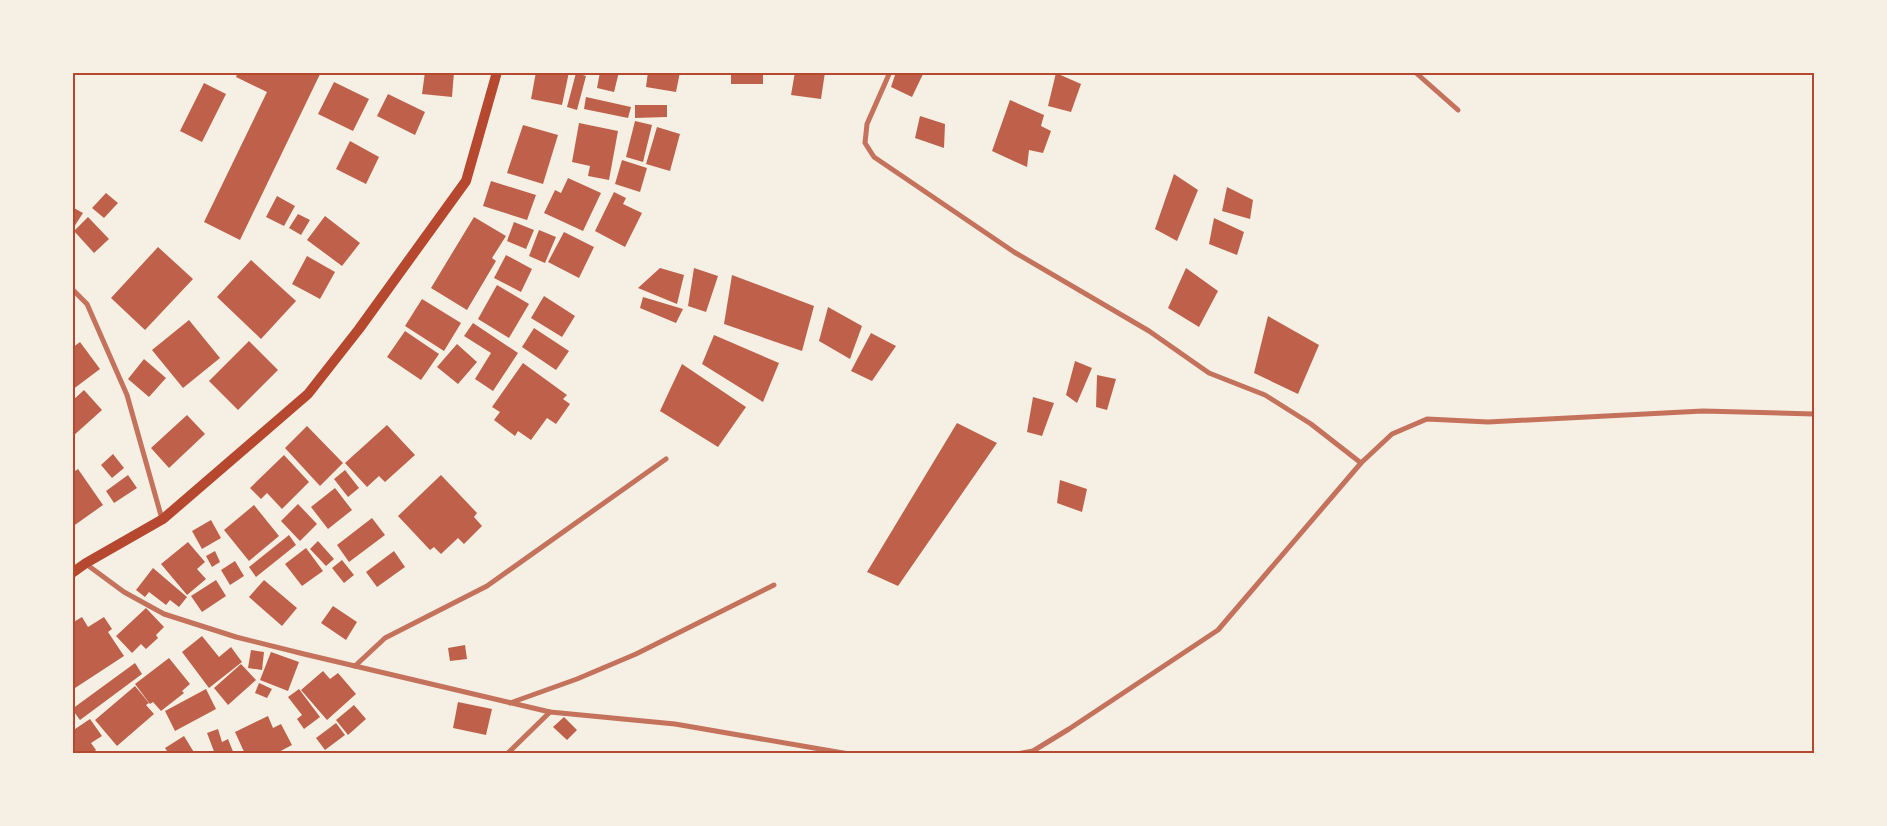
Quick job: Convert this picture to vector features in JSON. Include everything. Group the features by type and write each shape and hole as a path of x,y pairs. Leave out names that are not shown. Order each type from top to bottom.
{"main road":[{"path":"72,573 163,519 308,394 466,181 497,72"}],"street":[{"path":"890,72 867,124 865,143 874,157 1014,252 1149,331 1210,373 1266,395 1311,424 1361,463"},
{"path":"1415,72 1458,110"},
{"path":"72,289 87,304 127,395 163,519"},
{"path":"1017,754 1033,751 1218,630 1361,463 1392,434 1427,419 1488,422 1704,411 1814,414"},
{"path":"355,666 385,638 487,586 666,459"},
{"path":"86,563 124,592 164,614 236,637 443,688 550,712 675,724 849,754"},
{"path":"509,703 576,680 636,654 774,585"},
{"path":"507,754 550,712"}],"building":[{"path":"238,72 321,72 240,240 204,222 267,92 236,77"},
{"path":"425,72 454,72 452,97 422,94"},
{"path":"536,72 569,72 562,105 531,99"},
{"path":"600,72 619,72 614,92 597,88"},
{"path":"648,72 680,72 676,92 646,87"},
{"path":"731,72 763,72 763,84 731,84"},
{"path":"795,72 825,72 821,99 791,95"},
{"path":"896,72 924,72 912,97 891,87"},
{"path":"576,73 586,76 577,110 567,107"},
{"path":"1056,73 1081,84 1071,112 1048,106"},
{"path":"334,82 369,99 353,131 318,114"},
{"path":"204,83 226,94 202,142 180,131"},
{"path":"388,94 425,112 415,135 377,116"},
{"path":"586,97 631,107 628,118 584,109"},
{"path":"1010,100 1044,115 1041,126 1051,131 1043,153 1029,150 1027,167 992,151"},
{"path":"635,105 667,105 667,117 635,118"},
{"path":"920,116 945,124 944,148 915,138"},
{"path":"635,121 652,125 643,162 626,157"},
{"path":"579,123 618,131 609,180 588,176 590,166 572,162"},
{"path":"523,125 558,135 543,184 507,173"},
{"path":"657,127 680,134 670,171 646,164"},
{"path":"350,141 379,157 366,184 336,169"},
{"path":"622,160 647,168 640,192 615,184"},
{"path":"1174,174 1198,190 1177,241 1155,229"},
{"path":"568,178 601,193 583,231 544,213 555,190 561,193"},
{"path":"491,181 536,195 527,220 483,206"},
{"path":"1227,187 1253,200 1250,219 1222,211"},
{"path":"614,192 626,198 623,204 642,213 625,247 595,231"},
{"path":"106,193 118,203 104,218 92,208"},
{"path":"277,196 295,206 284,226 266,217"},
{"path":"72,207 83,213 72,230"},
{"path":"298,214 310,220 301,235 289,228"},
{"path":"325,216 360,243 342,266 307,240"},
{"path":"88,217 109,239 94,253 74,231"},
{"path":"474,217 506,236 492,258 496,261 467,310 431,288"},
{"path":"1214,218 1244,232 1237,255 1209,244"},
{"path":"514,222 534,230 526,249 507,241"},
{"path":"539,230 556,237 545,263 529,256"},
{"path":"564,232 594,247 579,278 548,262"},
{"path":"158,247 193,279 145,330 111,298"},
{"path":"506,255 532,269 521,292 494,278"},
{"path":"307,256 335,272 320,299 292,284"},
{"path":"251,260 296,301 261,339 217,297"},
{"path":"660,268 684,275 677,304 638,288"},
{"path":"694,268 718,276 706,312 688,306"},
{"path":"1186,268 1218,291 1199,327 1168,308"},
{"path":"732,275 814,306 802,351 724,324"},
{"path":"497,285 529,304 509,338 478,319"},
{"path":"544,296 575,316 562,337 531,318"},
{"path":"643,297 683,309 676,323 640,308"},
{"path":"422,299 461,323 444,351 405,326"},
{"path":"828,307 862,326 850,359 819,341"},
{"path":"1268,316 1319,345 1298,394 1254,373"},
{"path":"189,320 220,358 183,388 152,350"},
{"path":"473,323 518,353 493,391 475,379 491,353 464,336"},
{"path":"534,328 569,351 556,370 522,347"},
{"path":"405,331 439,354 421,380 387,357"},
{"path":"871,333 896,346 872,381 851,371"},
{"path":"714,335 779,363 763,402 702,364"},
{"path":"249,341 278,370 238,410 209,381"},
{"path":"80,342 100,369 72,390 72,348"},
{"path":"457,344 477,362 458,384 437,367"},
{"path":"144,359 166,378 149,397 128,379"},
{"path":"1075,361 1092,368 1077,403 1066,395"},
{"path":"523,363 567,395 563,399 570,404 556,424 547,418 531,440 518,431 515,436 494,420 500,412 492,407"},
{"path":"682,364 746,407 718,447 660,411"},
{"path":"1097,375 1116,379 1107,410 1096,407"},
{"path":"84,390 102,410 72,437 72,401"},
{"path":"1033,397 1054,403 1042,436 1027,432"},
{"path":"187,415 205,434 169,468 151,448"},
{"path":"957,423 997,443 898,586 867,572"},
{"path":"387,425 415,455 385,482 379,476 367,487 345,463"},
{"path":"307,426 343,463 320,486 285,448"},
{"path":"113,454 124,468 112,478 101,465"},
{"path":"284,455 309,482 282,509 267,493 261,499 250,488"},
{"path":"78,469 103,505 72,527 72,473"},
{"path":"345,470 359,488 348,497 334,479"},
{"path":"128,475 137,488 114,503 106,491"},
{"path":"441,475 477,513 474,517 482,526 464,544 458,538 441,554 434,547 430,550 398,516"},
{"path":"1060,480 1087,489 1082,512 1057,503"},
{"path":"335,488 352,510 328,529 311,507"},
{"path":"298,504 317,524 300,541 281,521"},
{"path":"254,505 279,536 249,561 224,530"},
{"path":"372,518 385,535 349,562 337,545"},
{"path":"211,520 221,538 202,549 192,531"},
{"path":"289,535 296,545 256,577 249,567"},
{"path":"318,541 334,559 326,566 310,549"},
{"path":"188,542 205,562 197,569 206,579 187,595 161,564"},
{"path":"306,548 323,571 302,586 285,564"},
{"path":"215,551 220,562 212,567 206,556"},
{"path":"394,551 405,567 377,587 366,572"},
{"path":"342,560 354,575 344,583 332,568"},
{"path":"235,561 244,576 230,585 221,570"},
{"path":"153,568 187,597 179,607 170,600 166,605 149,592 145,597 136,590"},
{"path":"216,580 226,596 202,612 191,596"},
{"path":"264,580 297,608 282,626 249,597"},
{"path":"333,606 357,622 346,640 321,623"},
{"path":"146,608 164,627 156,635 158,638 146,649 141,644 132,653 116,636"},
{"path":"82,617 88,627 104,617 112,629 108,632 124,656 72,690 72,623"},
{"path":"202,636 219,657 231,647 242,662 209,688 182,652"},
{"path":"465,645 467,659 450,661 448,648"},
{"path":"251,650 264,652 262,670 248,668"},
{"path":"271,652 299,662 288,691 260,680"},
{"path":"169,658 190,684 182,691 184,693 161,711 153,702 150,704 135,684"},
{"path":"135,663 142,674 80,720 72,709"},
{"path":"241,664 256,680 228,705 214,688"},
{"path":"323,671 330,679 338,673 356,694 327,720 301,690"},
{"path":"259,683 272,689 267,698 255,693"},
{"path":"135,686 149,703 146,705 154,714 117,746 95,720"},
{"path":"206,689 216,709 175,731 165,711"},
{"path":"299,689 320,717 304,729 297,719 302,715 288,697"},
{"path":"458,702 492,709 486,735 453,728"},
{"path":"354,705 366,719 348,735 336,720"},
{"path":"268,716 273,728 281,724 292,745 275,754 245,754 235,732"},
{"path":"564,717 577,730 567,740 553,727"},
{"path":"90,719 102,736 91,743 96,750 92,754 72,754 72,731"},
{"path":"336,723 345,735 325,750 316,738"},
{"path":"218,729 222,742 228,739 234,754 215,754 207,733"},
{"path":"184,736 195,754 169,754 165,748"}]}
